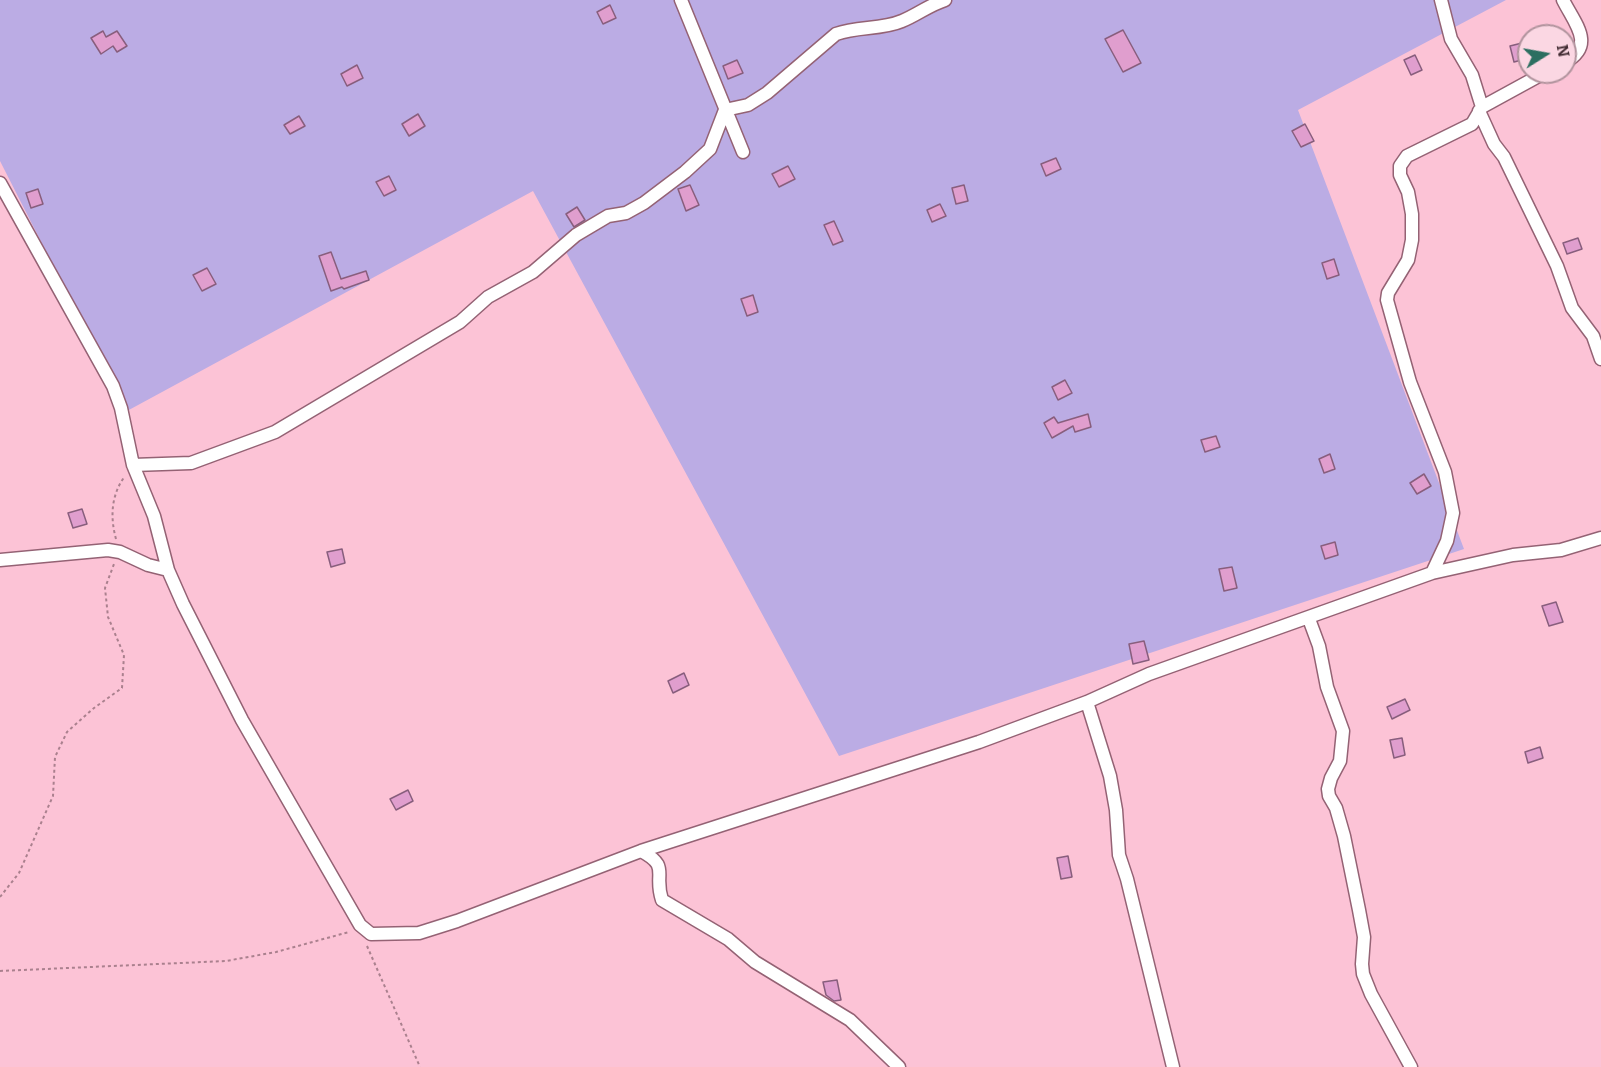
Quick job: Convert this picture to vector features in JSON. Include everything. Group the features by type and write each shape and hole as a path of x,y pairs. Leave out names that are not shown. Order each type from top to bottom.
{"street":[{"path":"681,0 743,152"},
{"path":"725,110 748,105 767,93 836,34 850,29 879,27 902,22 933,3 945,0"},
{"path":"1441,0 1451,39 1472,75 1480,109 1494,144 1504,157 1557,266 1572,308 1593,336 1601,359"},
{"path":"1563,0 1575,24"},
{"path":"1577,28 1582,38 1582,48 1577,54"},
{"path":"1432,573 1447,541 1453,513 1445,472 1410,382 1387,300 1388,293 1407,260 1412,240 1412,214 1400,175 1400,166 1407,156 1472,124 1480,109 1525,84"},
{"path":"133,465 191,463 276,432 460,322 488,297 533,273 576,235 608,216 626,213 644,203 685,172 710,149 725,110"},
{"path":"0,183 113,386 121,408 133,465 154,516 168,570 183,604 242,720 360,925 371,934 419,933 457,921 640,851 979,741 1087,702 1149,674 1309,619 1432,573 1514,555 1561,550 1601,538"},
{"path":"0,560 108,550 120,552 148,565 168,570"},
{"path":"1309,619 1319,646 1327,687 1343,731 1340,760 1332,778 1329,796 1336,808 1359,910 1364,937 1362,964 1364,974 1371,994 1411,1067"},
{"path":"1087,702 1110,776 1116,810 1119,855 1127,879 1173,1067"},
{"path":"640,851 655,859 659,864 659,891 662,900 728,939 755,962 850,1020 899,1067"}],"path":[{"path":"0,897 19,873 49,806 53,796 55,757 67,732 94,708 122,688 124,655 108,617 105,588 120,552 115,535 112,509 119,484 133,465"},
{"path":"0,971 226,961 276,952 350,932"},
{"path":"363,938 420,1067"}],"shaded area":[{"path":"0,0 1506,0 1298,110 1464,549 839,756 533,191 127,411 0,161"}],"building":[{"path":"610,5 616,18 603,24 597,12"},
{"path":"1123,30 1141,63 1123,72 1105,39"},
{"path":"103,31 106,37 117,31 127,46 117,52 113,46 101,54 91,38"},
{"path":"1517,44 1517,61 1514,62 1510,46"},
{"path":"1415,55 1422,70 1411,75 1404,60"},
{"path":"737,60 743,73 728,79 723,66"},
{"path":"357,65 363,78 347,86 341,74"},
{"path":"418,114 425,126 409,136 402,124"},
{"path":"299,116 305,126 290,134 284,125"},
{"path":"1305,124 1314,141 1301,147 1292,131"},
{"path":"1056,158 1061,169 1046,176 1041,164"},
{"path":"788,166 795,179 779,187 772,174"},
{"path":"389,176 396,190 384,196 376,182"},
{"path":"690,185 699,205 686,211 678,189"},
{"path":"964,185 968,201 956,204 952,188"},
{"path":"38,189 43,204 31,208 26,193"},
{"path":"940,204 946,216 932,222 927,210"},
{"path":"577,207 585,220 574,227 566,214"},
{"path":"834,221 843,241 833,245 824,225"},
{"path":"1578,238 1582,249 1567,254 1563,243"},
{"path":"331,252 341,279 366,271 369,280 331,291 319,256"},
{"path":"1334,259 1339,275 1327,279 1322,263"},
{"path":"207,268 216,284 202,291 193,275"},
{"path":"753,295 758,312 747,316 741,299"},
{"path":"1065,380 1072,393 1058,400 1052,387"},
{"path":"1088,414 1091,427 1075,432 1073,426 1052,438 1044,423 1054,417 1058,423"},
{"path":"1216,436 1220,447 1205,452 1201,440"},
{"path":"1330,454 1335,469 1324,473 1319,459"},
{"path":"1424,474 1431,486 1417,494 1410,483"},
{"path":"82,509 87,524 73,528 68,513"},
{"path":"1335,542 1338,555 1325,559 1321,546"},
{"path":"342,549 345,563 331,567 327,552"},
{"path":"1232,567 1237,588 1224,591 1219,569"},
{"path":"1556,602 1563,622 1549,626 1542,606"},
{"path":"1144,641 1149,660 1133,664 1129,644"},
{"path":"684,673 689,685 673,693 668,681"},
{"path":"1405,699 1410,710 1392,719 1387,707"},
{"path":"1402,738 1405,755 1394,758 1390,740"},
{"path":"1540,747 1543,758 1528,763 1525,752"},
{"path":"408,790 413,801 396,810 390,799"},
{"path":"1068,856 1072,877 1061,879 1057,858"},
{"path":"837,980 841,1000 834,1001 826,995 823,982"}]}
